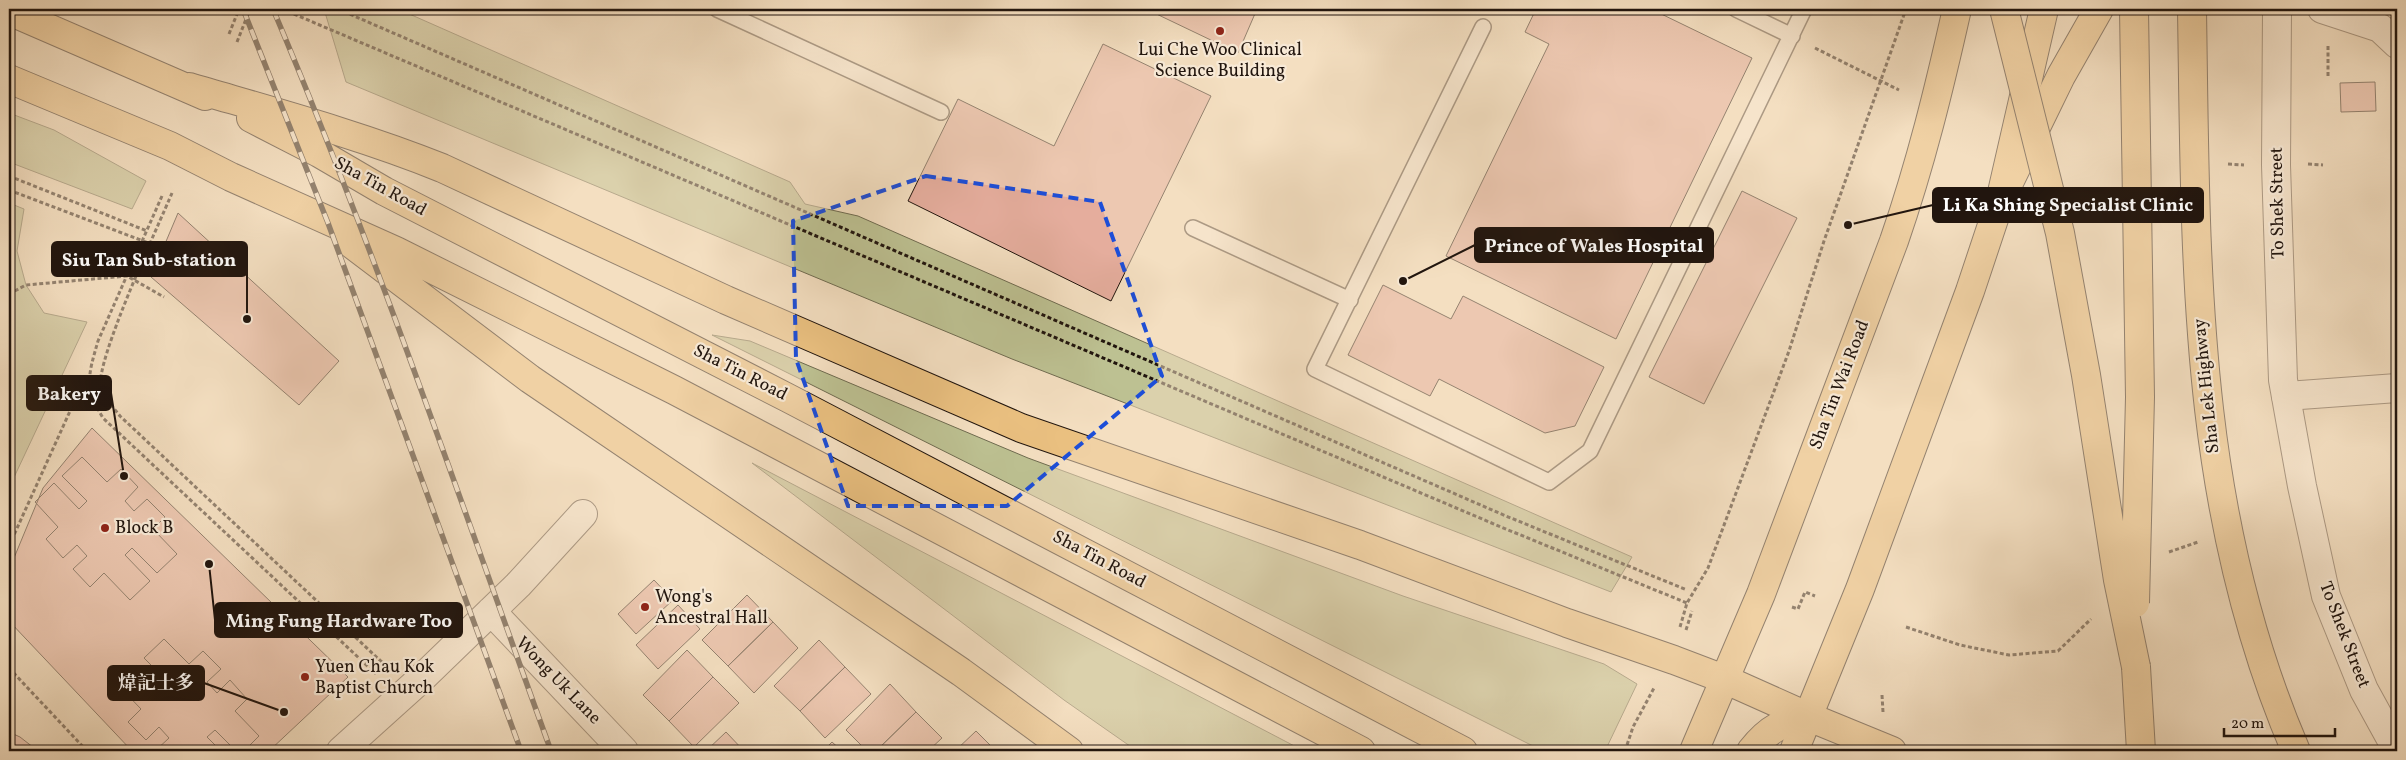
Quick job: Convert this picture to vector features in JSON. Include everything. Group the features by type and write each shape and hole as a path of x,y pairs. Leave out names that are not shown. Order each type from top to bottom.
{"main road":[{"name":"Sha Tin Wai Road","path":"1694,751 1761,594 1914,183 1935,110 1957,9"},
{"path":"2004,9 2060,233 2118,580 2136,667"},
{"path":"1794,751 1860,589 1970,291 2000,200 2031,73 2044,9"},
{"path":"2000,200 2061,76 2099,9"},
{"path":"2134,9 2140,397 2135,577 2136,667 2141,751"},
{"name":"Sha Lek Highway","path":"2192,9 2196,261 2208,416 2217,473 2246,608 2263,666 2296,751"},
{"name":"Sha Tin Road","path":"9,11 189,87 319,153 384,191 797,402 1464,751"},
{"path":"9,79 170,146 231,177 404,255 674,390 1361,751"},
{"path":"189,87 330,128 427,162 726,300 1021,428 1360,545 1567,623 1724,679 1892,751"},
{"path":"298,208 355,246 530,379 961,672 1070,751"},
{"path":"1751,751 1763,735 1782,724 1809,717"}],"street":[{"name":"To Shek Street","path":"2277,9 2276,165 2286,396 2302,486 2326,596 2364,690 2397,750"},
{"path":"2322,9 2386,27"},
{"path":"2286,396 2397,388"},
{"path":"351,748 491,611 583,514"},
{"name":"Wong Uk Lane","path":"491,611 624,751"}],"lane":[{"path":"717,9 941,112"},
{"path":"1736,9 1792,36"},
{"path":"1483,27 1316,369 1550,482 1590,451 1804,9"},
{"path":"1194,228 1350,300"}],"path":[{"path":"229,34 239,9"},
{"path":"237,42 250,9"},
{"path":"282,9 1687,604"},
{"path":"338,9 1506,516 1687,590"},
{"path":"1680,629 1687,604 1708,568 1789,351 1824,241 1906,9"},
{"path":"1792,36 1899,90"},
{"path":"2328,57 2328,77"},
{"path":"9,176 146,231"},
{"path":"9,190 151,244"},
{"path":"172,193 108,348 102,365 100,386 120,416 390,670"},
{"path":"162,196 98,341 91,366 88,388 92,400 103,418 380,678"},
{"path":"9,294 26,284 127,276 164,297"},
{"path":"9,546 80,389 100,386"},
{"path":"1786,605 1798,609 1805,592 1816,596"},
{"path":"9,668 87,751"},
{"path":"1624,751 1650,695"}],"highlighted area":[{"path":"926,176 1100,202 1162,376 1007,506 848,506 796,359 793,221"}],"green space":[{"path":"324,9 398,9 790,182 805,204 858,216 1632,557 1611,592 1012,359 346,82"},
{"path":"9,113 54,130 146,181 132,209 9,162"},
{"path":"9,203 24,209 17,251 26,285 44,313 87,322 9,488"},
{"path":"712,335 750,341 1028,458 1403,596 1604,664 1637,684 1605,751 1543,751"},
{"path":"752,463 1304,751 1137,751 1064,700"}],"building":[{"name":"Lui Che Woo Clinical Science Building","path":"1146,9 1257,9 1238,53"},
{"path":"1536,9 1651,9 1752,58 1616,339 1446,256 1549,44 1525,32"},
{"path":"1103,44 1211,96 1111,301 908,201 958,99 1054,146"},
{"path":"2375,82 2376,111 2341,112 2340,83"},
{"path":"1742,191 1797,218 1704,404 1649,377"},
{"path":"178,213 339,361 299,405 151,277"},
{"path":"1383,285 1451,319 1463,296 1604,367 1575,426 1545,433 1439,379 1430,396 1348,355"},
{"path":"92,428 348,677 269,751 132,751 9,621 9,570 43,488"},
{"name":"Block B","path":"82,457 107,482 121,469 138,487 125,501 134,511 147,499 165,517 153,529 177,554 157,573 132,548 125,555 150,581 130,600 104,573 90,587 73,569 87,556 77,545 63,558 46,539 58,527 35,502 54,483 79,509 87,501 62,476"},
{"name":"Wong's Ancestral Hall","path":"654,580 673,600 636,634 618,614"},
{"path":"747,595 773,622 728,666 702,640"},
{"path":"678,605 700,629 658,669 636,645"},
{"path":"773,622 798,648 754,693 728,666"},
{"path":"164,639 189,664 203,651 221,669 207,682 217,693 230,680 247,699 235,711 259,736 244,751 236,751 215,730 207,737 221,751 155,751 169,738 159,727 146,740 128,722 141,709 117,684 137,665 161,691 169,683 144,658"},
{"path":"819,640 845,667 800,711 774,686"},
{"path":"687,650 713,677 669,721 643,695"},
{"path":"845,667 871,694 825,738 800,711"},
{"path":"713,677 739,703 694,747 669,721"},
{"path":"890,684 916,712 876,751 867,751 846,730"},
{"path":"916,712 942,738 928,751 876,751"},
{"path":"976,731 996,751 955,751"},
{"path":"9,732 20,737 38,751 9,751"},
{"path":"726,732 744,751 706,751"},
{"path":"832,742 842,751 823,751"}],"railway":[{"path":"243,9 328,223 521,751"},
{"path":"273,9 311,100 382,285 551,751"}],"place":[{"name":"Lui Che Woo Clinical Science Building","path":"1220,31"},
{"name":"Li Ka Shing Specialist Clinic","path":"1848,225"},
{"name":"Prince of Wales Hospital","path":"1403,281"},
{"name":"Siu Tan Sub-station","path":"247,319"},
{"name":"Bakery","path":"124,476"},
{"name":"Block B","path":"105,528"},
{"name":"Ming Fung Hardware Too","path":"209,564"},
{"name":"Wong's Ancestral Hall","path":"645,607"},
{"name":"Yuen Chau Kok Baptist Church","path":"305,677"},
{"name":"煒記士多","path":"284,712"}]}
